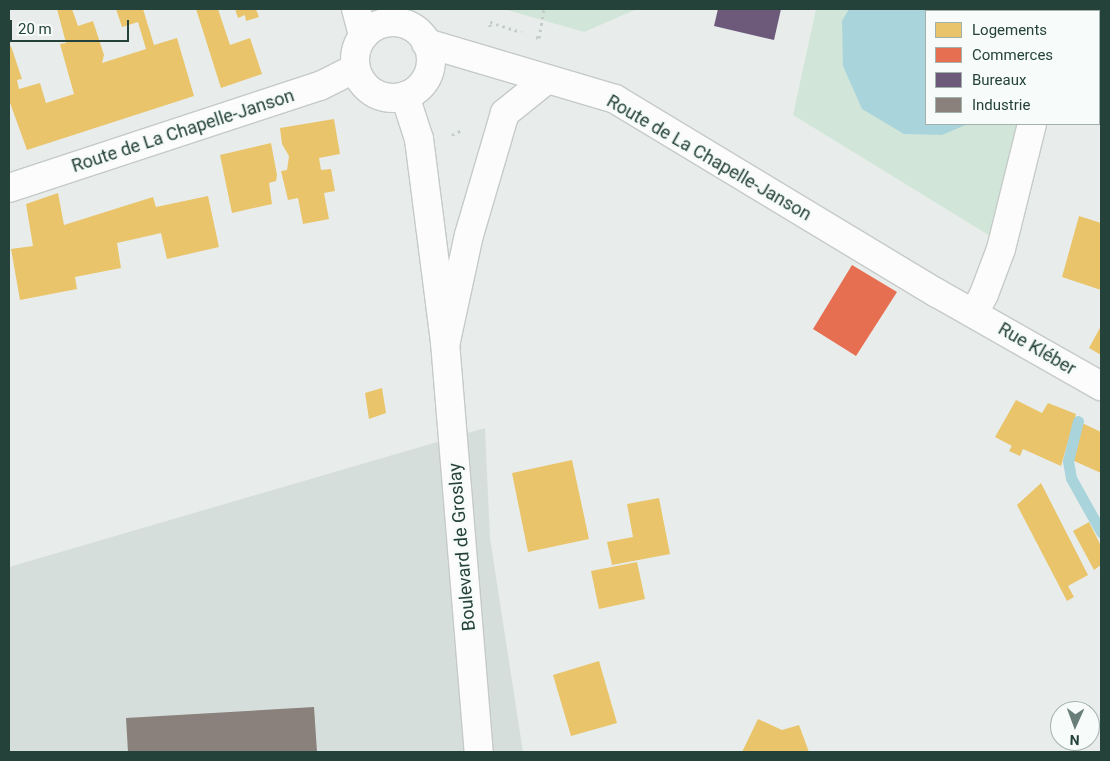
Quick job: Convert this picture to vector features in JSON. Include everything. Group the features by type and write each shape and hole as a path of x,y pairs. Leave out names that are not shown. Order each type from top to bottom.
{"street":[{"path":"356,9 363,36"},
{"path":"394,15 419,32 426,42 430,55 428,74 416,90 405,96 389,97 374,93 362,82 356,68 355,56 363,36 394,15"},
{"name":"Route de La Chapelle-Janson","path":"426,42 546,80 615,99 974,312"},
{"name":"Route de La Chapelle-Janson","path":"9,188 320,86 356,68"},
{"name":"Boulevard de Groslay","path":"445,342 469,236 505,113 546,80"},
{"name":"Boulevard de Groslay","path":"405,96 420,139 445,342 479,752"},
{"path":"974,312 984,294 1001,249 1032,125"},
{"name":"Rue Kléber","path":"974,312 1101,386"}],"shaded area":[{"path":"485,428 490,538 523,752 9,752 9,567"}],"green space":[{"path":"504,9 637,9 584,32"},
{"path":"816,9 1057,9 925,10 925,125 1026,125 995,239 793,115"}],"water":[{"path":"849,9 1025,9 925,10 925,125 966,125 942,135 904,134 862,109 843,66 842,21"}],"building: Logements":[{"path":"57,9 72,9 78,26 93,21 104,55 102,63 146,49 138,22 122,27 116,9 143,9 154,45 177,38 194,96 27,150 9,100 9,47 11,46 22,79 17,80 19,89 40,83 46,103 74,94 60,44 66,43"},
{"path":"196,9 218,9 230,45 250,38 262,74 221,88"},
{"path":"235,9 256,9 259,17 246,21 245,15 238,18"},
{"path":"334,119 340,154 319,158 321,170 331,169 335,191 324,193 329,219 303,224 298,198 288,200 281,171 287,170 289,156 282,144 280,128"},
{"path":"271,143 277,175 276,181 269,183 272,204 232,213 220,155"},
{"path":"58,193 64,225 153,197 156,207 208,196 219,247 167,259 161,233 117,243 121,268 75,277 77,289 20,300 11,249 33,246 26,204"},
{"path":"1079,216 1101,223 1101,290 1062,277"},
{"path":"1101,326 1101,355 1089,348"},
{"path":"382,388 386,413 369,419 365,393"},
{"path":"1016,400 1042,413 1048,403 1076,414 1061,466 1023,449 1020,456 1009,451 1012,446 995,437"},
{"path":"1082,423 1101,432 1101,473 1072,460"},
{"path":"572,460 589,539 528,552 512,473"},
{"path":"1041,483 1088,575 1068,586 1074,597 1067,601 1017,505"},
{"path":"659,498 670,554 612,565 607,542 633,537 627,504"},
{"path":"1089,522 1101,546 1101,565 1094,570 1073,531"},
{"path":"637,562 645,599 599,609 591,571"},
{"path":"599,661 617,723 571,736 553,675"},
{"path":"758,719 782,730 799,725 809,752 742,752"}],"building: Commerces":[{"path":"852,265 897,292 856,356 813,329"}],"building: Bureaux":[{"path":"718,9 781,9 774,40 714,26"}],"building: Industrie":[{"path":"314,707 317,752 128,752 126,718"}],"waterway":[{"path":"1078,421 1068,461 1071,478 1101,532"}]}
